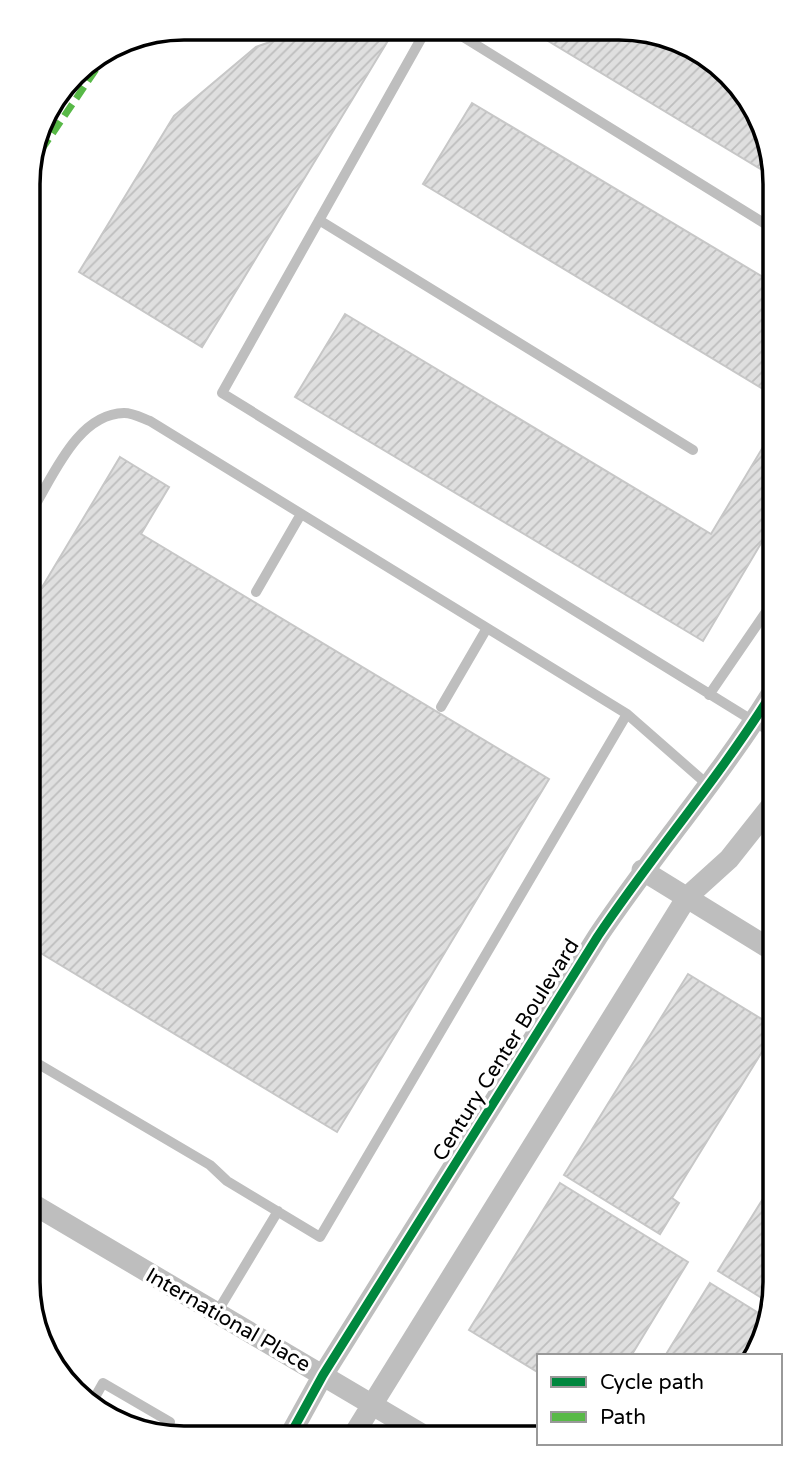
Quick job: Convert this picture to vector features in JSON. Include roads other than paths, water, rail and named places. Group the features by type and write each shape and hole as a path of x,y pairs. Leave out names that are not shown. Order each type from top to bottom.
{"street":[{"name":"Century Center Boulevard","path":"295,1426 323,1375 642,870 708,785 762,728"},
{"path":"359,1426 687,897 729,859 762,817"},
{"path":"642,870 762,944"},
{"name":"International Place","path":"40,1208 215,1315 408,1426"}],"lane":[{"path":"420,40 222,393 762,728"},
{"path":"469,40 763,223"},
{"path":"319,220 692,450"},
{"path":"40,499 71,447 90,425 106,416 127,413 150,421 627,714 708,785"},
{"path":"256,592 301,514"},
{"path":"709,695 763,617"},
{"path":"441,707 487,628"},
{"path":"40,1065 210,1165 227,1181 320,1237 627,714"},
{"path":"215,1315 278,1211"},
{"path":"96,1395 103,1383 170,1423 169,1425"}]}
